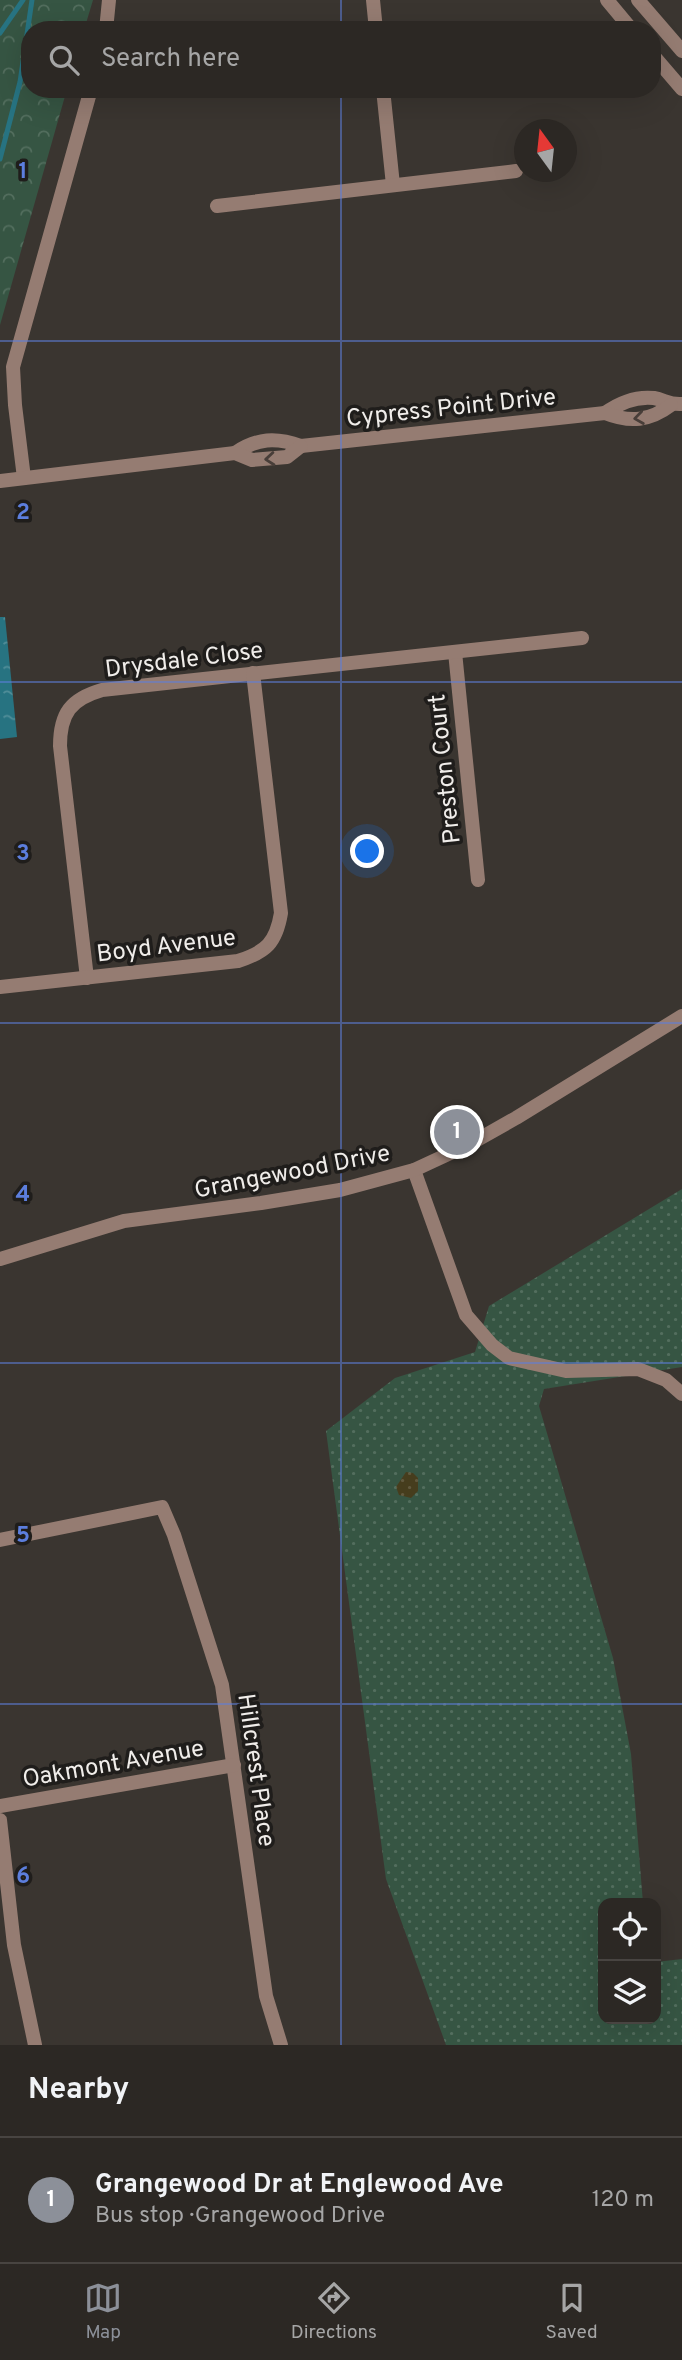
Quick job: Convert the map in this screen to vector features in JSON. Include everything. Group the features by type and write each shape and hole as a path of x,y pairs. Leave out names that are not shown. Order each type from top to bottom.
{"street":[{"path":"107,21 108,0"},
{"path":"373,0 375,21"},
{"path":"607,0 624,21"},
{"path":"638,0 656,21"},
{"path":"661,27 682,51"},
{"path":"661,64 682,89"},
{"path":"24,478 13,367 88,98"},
{"path":"384,98 393,185"},
{"path":"217,206 514,172"},
{"name":"Cypress Point Drive","path":"0,481 235,453 250,443 284,440 301,446 605,413 621,402 654,398 677,404"},
{"name":"Drysdale Close","path":"86,978 60,746 62,720 76,701 102,690 582,638"},
{"name":"Preston Court","path":"455,652 478,880"},
{"name":"Boyd Avenue","path":"0,987 238,961 256,955 269,945 278,930 281,913 253,673"},
{"name":"Grangewood Drive","path":"0,1259 124,1221 340,1190 414,1170 470,1144 516,1118 682,1016"},
{"path":"414,1170 466,1315 492,1345 509,1358 566,1371 638,1369 666,1380 682,1394"},
{"name":"Hillcrest Place","path":"0,1540 162,1507 174,1535 222,1685 266,1996 281,2045"},
{"name":"Oakmont Avenue","path":"0,1806 234,1765"},
{"path":"0,1820 14,1945 35,2045"}],"green space":[{"path":"0,0 93,0 87,21 21,21 21,98 64,98 0,325"},
{"path":"682,1189 682,1367 544,1389 539,1406 613,1658 631,1754 643,1898 598,1898 598,2024 661,2024 661,1961 682,1959 682,2045 446,2045 386,1879 326,1431 395,1378 475,1352 489,1306"}],"sand":[{"path":"406,1472 413,1473 418,1478 418,1491 411,1498 399,1495 396,1487"}],"water":[{"path":"0,617 5,617 17,737 0,739"}],"waterway":[{"path":"0,33 23,0"},
{"path":"29,21 32,0"},
{"path":"0,159 21,75"}],"place":[{"name":"Grangewood Dr at Englewood Ave","path":"457,1132"}]}
